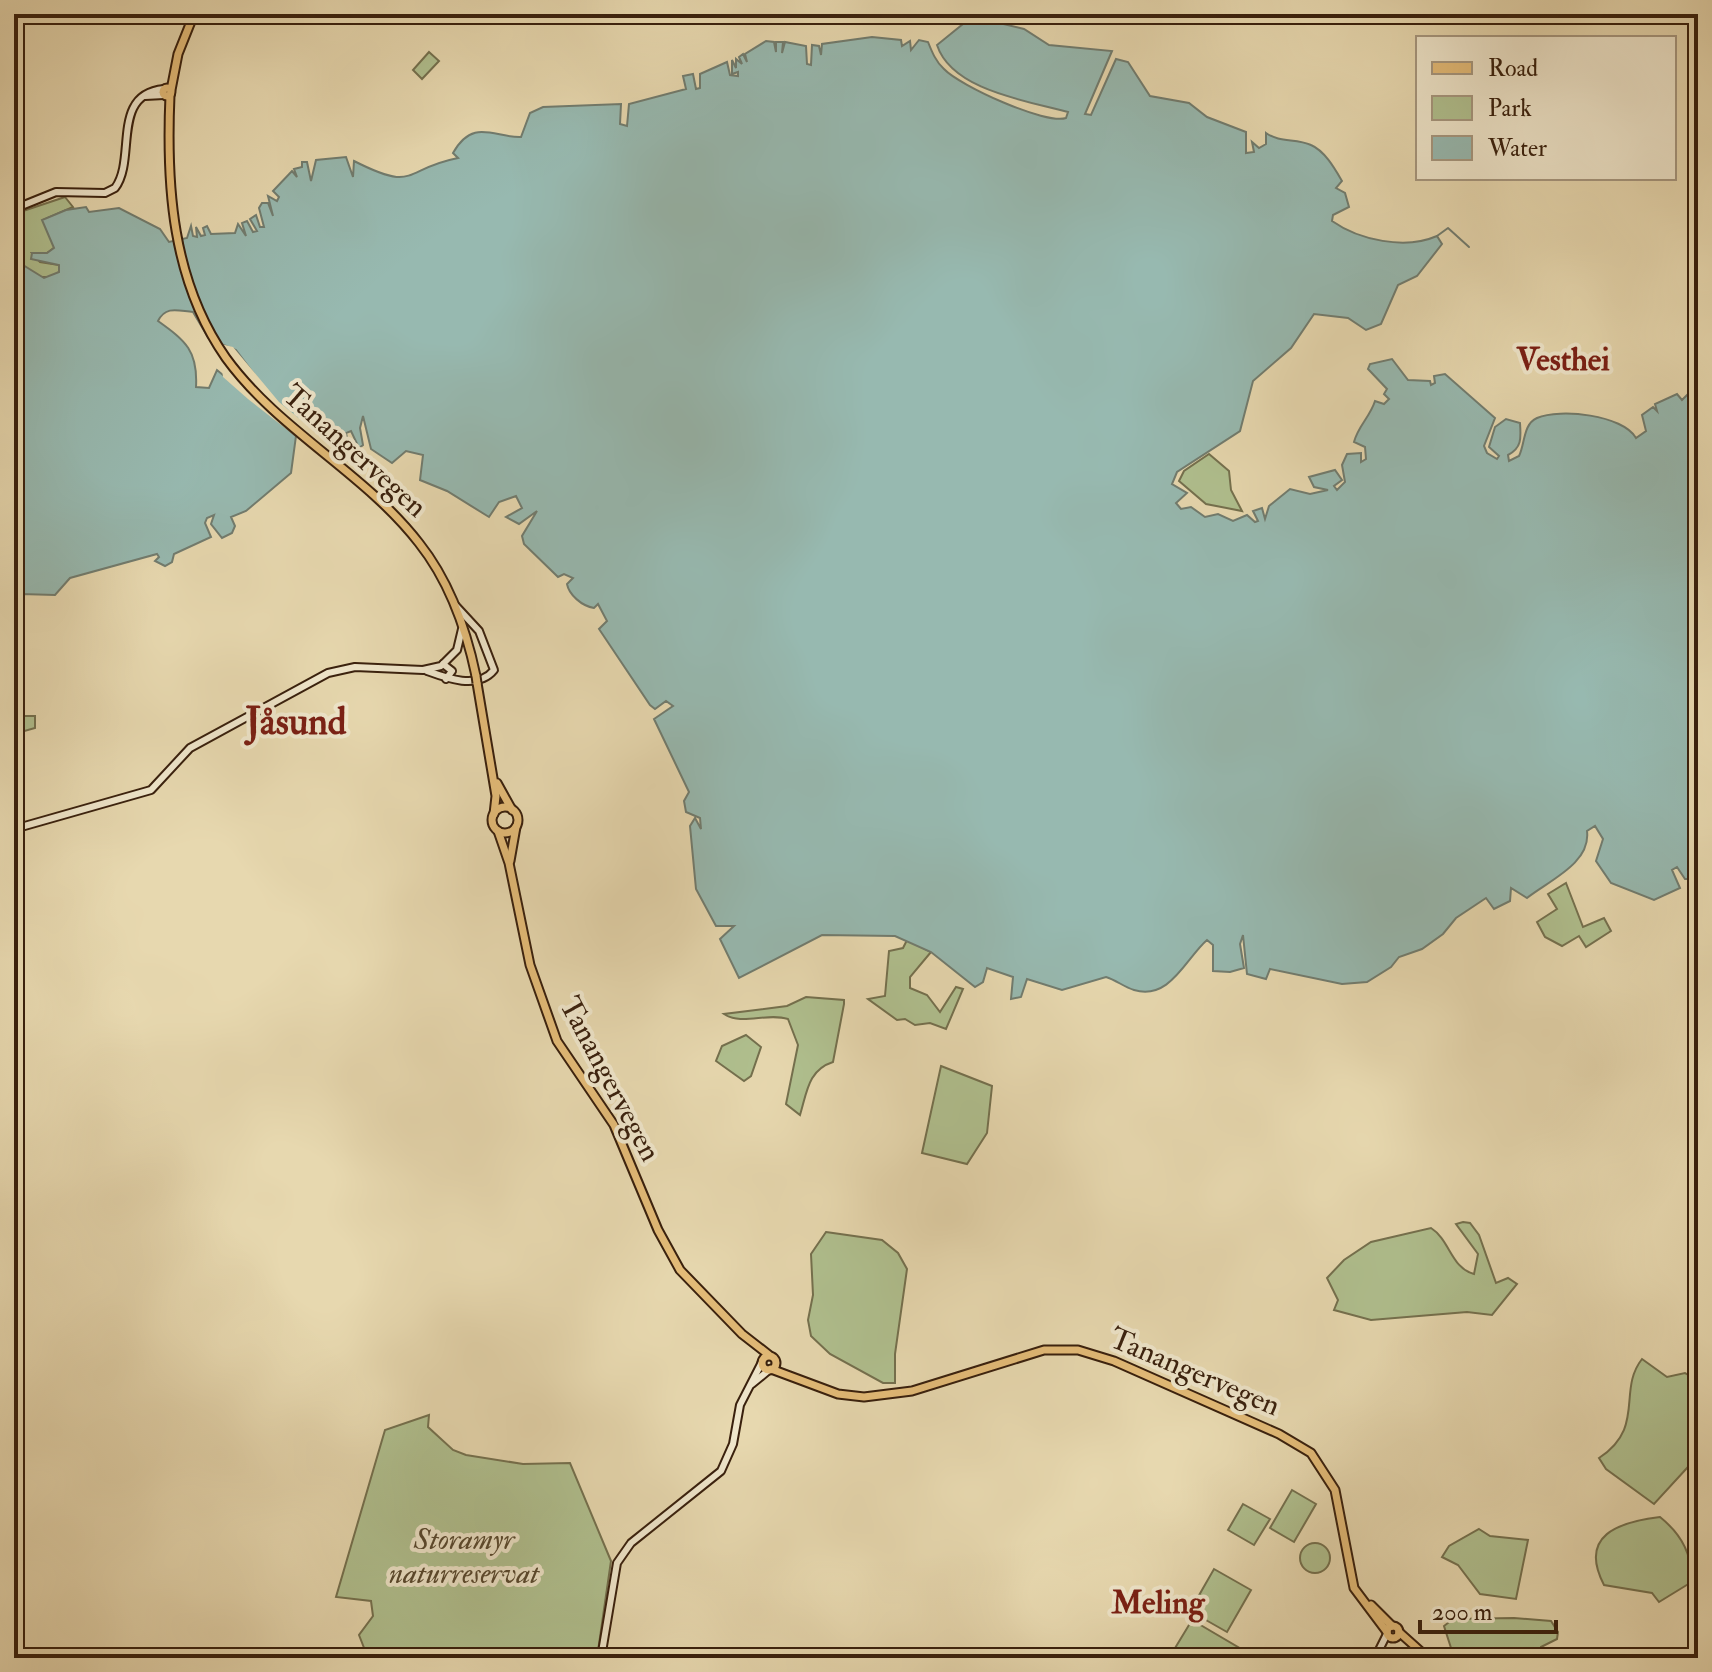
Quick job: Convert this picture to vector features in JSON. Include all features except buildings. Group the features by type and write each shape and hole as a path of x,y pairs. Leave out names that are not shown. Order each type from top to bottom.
{"main road":[{"name":"Tanangervegen","path":"194,14 166,92 175,226 196,301 226,357 269,407 403,524 430,558 462,622 477,680 492,770 494,814"},
{"path":"14,209 56,192 105,193 115,188 121,174 129,118 145,96 166,92"},
{"path":"14,829 151,790 190,748 328,673 366,666 423,670 446,679 490,676 494,670 479,631 455,605"},
{"path":"423,670 443,664 459,646 462,622"},
{"path":"443,664 452,671 446,679"},
{"name":"Tanangervegen","path":"492,770 512,810"},
{"path":"504,808 512,810 517,816 516,827 506,833 498,831 493,825 494,814 504,808"},
{"name":"Tanangervegen","path":"509,863 516,827"},
{"name":"Tanangervegen","path":"498,831 509,863 530,965 557,1041 614,1125 670,1254 692,1285 764,1359"},
{"name":"Tanangervegen","path":"772,1367 838,1394 879,1396 929,1386 1031,1352 1055,1349 1090,1353 1305,1448 1323,1466 1335,1490 1347,1552 1364,1597 1392,1633 1421,1658"},
{"path":"764,1359 772,1367"},
{"path":"764,1359 772,1367"},
{"path":"601,1658 617,1563 631,1543 721,1471 733,1444 737,1414 745,1393 764,1359"},
{"path":"745,1393 772,1367"},
{"name":"Tanangervegen","path":"1392,1633 1428,1658"},
{"path":"1376,1657 1392,1633"}],"green space":[{"path":"429,52 439,61 422,79 413,70"},
{"path":"65,197 73,207 43,220 55,247 47,253 32,253 40,262 59,265 61,270 53,277 40,277 14,260 14,214"},
{"path":"1209,454 1229,471 1231,490 1242,511 1206,504 1179,481 1184,471"},
{"path":"14,716 35,716 35,728 14,734"},
{"path":"1566,883 1583,927 1604,918 1611,931 1586,947 1579,936 1562,946 1545,937 1537,922 1557,909 1548,894"},
{"path":"907,940 931,952 910,977 910,988 927,995 940,1012 956,987 963,989 946,1029 930,1023 915,1025 905,1019 897,1020 868,999 885,996 889,951 903,948"},
{"path":"806,997 844,1000 844,1004 833,1062 813,1076 800,1115 786,1104 798,1045 788,1019 739,1019 724,1014 787,1006"},
{"path":"746,1035 761,1047 751,1076 744,1081 716,1061 722,1046"},
{"path":"941,1066 992,1086 987,1133 967,1164 922,1153"},
{"path":"1470,1223 1479,1235 1496,1283 1508,1278 1517,1284 1492,1315 1467,1312 1371,1320 1334,1310 1338,1300 1327,1278 1344,1260 1371,1242 1431,1228 1460,1266 1474,1274 1478,1254 1456,1224"},
{"path":"826,1232 882,1240 898,1253 907,1269 895,1354 895,1383 883,1383 830,1354 811,1336 808,1320 813,1295 811,1254"},
{"path":"1642,1359 1667,1377 1685,1373 1698,1380 1698,1456 1654,1504 1606,1469 1599,1458 1622,1434 1627,1421 1631,1384"},
{"name":"Storamyr naturreservat","path":"429,1415 428,1427 453,1450 466,1455 523,1464 570,1463 611,1561 597,1658 368,1658 359,1635 373,1616 371,1601 336,1597 385,1430"},
{"path":"1292,1490 1316,1504 1294,1542 1270,1528"},
{"path":"1243,1504 1270,1519 1254,1545 1228,1530"},
{"path":"1660,1517 1684,1546 1690,1564 1690,1583 1659,1602 1652,1593 1604,1585 1597,1568 1599,1543 1617,1528"},
{"path":"1479,1529 1490,1536 1528,1540 1516,1599 1480,1594 1458,1565 1442,1557 1449,1546"},
{"path":"1315,1543 1325,1548 1330,1558 1325,1568 1315,1573 1305,1568 1300,1558 1305,1548"},
{"path":"1214,1569 1251,1590 1227,1632 1190,1611"},
{"path":"1453,1619 1551,1621 1558,1632 1557,1639 1541,1647 1539,1658 1447,1658 1452,1651 1444,1626"},
{"path":"1192,1620 1248,1653 1246,1658 1169,1658"}],"water":[{"path":"995,22 1024,29 1049,45 1112,51 1085,114 1091,115 1116,59 1128,62 1150,96 1189,103 1207,117 1246,132 1246,153 1254,152 1252,142 1259,148 1266,144 1266,133 1305,143 1321,151 1342,181 1336,188 1345,193 1349,207 1333,215 1332,221 1343,228 1383,241 1411,242 1437,236 1442,244 1417,276 1398,285 1381,324 1366,330 1348,318 1314,314 1291,348 1253,381 1240,431 1177,472 1172,484 1187,493 1176,503 1181,509 1191,507 1205,517 1218,514 1233,521 1247,515 1255,522 1258,521 1253,511 1262,508 1265,519 1269,506 1290,489 1310,494 1328,490 1314,487 1309,477 1335,470 1342,480 1334,486 1337,490 1345,482 1342,465 1347,454 1361,453 1361,462 1366,459 1365,447 1354,442 1375,401 1384,404 1389,399 1384,394 1387,389 1368,369 1370,364 1392,359 1408,380 1430,381 1431,385 1435,383 1434,376 1445,374 1495,418 1484,446 1487,453 1497,459 1499,456 1489,447 1495,427 1506,419 1520,423 1520,442 1508,455 1509,461 1519,456 1527,429 1537,418 1575,414 1605,419 1629,430 1636,438 1646,431 1642,415 1653,407 1657,411 1655,404 1677,394 1682,400 1691,391 1698,396 1698,879 1685,879 1677,867 1672,870 1680,888 1654,900 1611,883 1596,861 1603,839 1595,826 1587,831 1587,842 1576,862 1527,898 1511,888 1510,901 1494,909 1486,898 1456,918 1443,934 1422,949 1399,957 1391,967 1367,982 1342,984 1270,969 1266,979 1247,974 1243,935 1240,944 1244,968 1230,972 1213,971 1213,945 1207,940 1167,984 1147,992 1130,989 1106,977 1062,990 1027,979 1021,997 1011,999 1013,977 987,968 983,982 975,987 931,952 895,936 822,935 739,978 720,939 734,926 716,926 696,889 690,826 695,818 701,829 700,818 686,812 684,801 689,792 654,719 673,706 666,701 655,709 650,705 599,629 607,621 598,604 594,608 577,599 567,584 573,578 564,574 558,577 524,544 522,536 537,511 519,524 506,517 522,508 516,496 499,502 489,517 447,491 420,480 423,455 406,451 392,463 371,449 363,416 360,428 363,445 359,448 351,431 346,433 351,458 346,461 275,402 236,350 209,339 193,312 169,311 158,321 188,348 195,364 196,387 209,388 217,370 296,436 291,473 246,511 231,517 235,526 232,533 222,538 211,524 214,515 207,518 205,523 211,537 174,554 172,562 165,566 155,561 159,557 157,554 70,578 55,595 21,594 20,600 14,602 14,273 18,262 44,278 59,272 59,265 31,259 32,253 47,253 54,248 42,220 66,210 86,207 89,212 119,208 160,229 169,242 187,238 191,226 193,236 197,237 196,227 201,236 205,235 203,228 207,226 211,234 235,233 238,224 246,236 242,223 247,221 253,232 257,231 250,219 256,215 260,227 264,227 259,208 262,203 268,203 273,216 268,196 277,201 279,197 273,191 292,171 297,177 294,169 302,167 302,162 307,162 311,181 316,160 346,157 353,177 354,161 389,176 409,176 458,158 453,153 468,135 476,132 521,137 530,113 543,107 621,104 620,124 627,126 629,104 686,89 683,76 693,74 696,89 700,88 700,74 727,62 730,75 738,76 738,72 732,74 732,60 736,68 736,59 742,64 739,57 743,54 747,62 745,54 766,41 774,42 776,52 776,42 783,42 782,53 785,42 806,46 807,64 811,65 812,45 819,46 821,55 822,44 872,37 901,40 902,46 910,41 911,50 919,40 928,42 941,66 967,85 1041,116 1066,118 1068,112 1013,98 975,84 945,61 937,45 963,24"}],"pier":[{"path":"217,343 233,347 279,402 341,453 337,460 272,405 233,353 224,352"},
{"path":"222,369 300,436 299,439 223,377"}],"waterway":[{"path":"1437,236 1448,228 1469,247"}],"district":[{"name":"Vesthei","path":"1563,360"},
{"name":"Jåsund","path":"296,722"},
{"name":"Meling","path":"1158,1603"}]}
